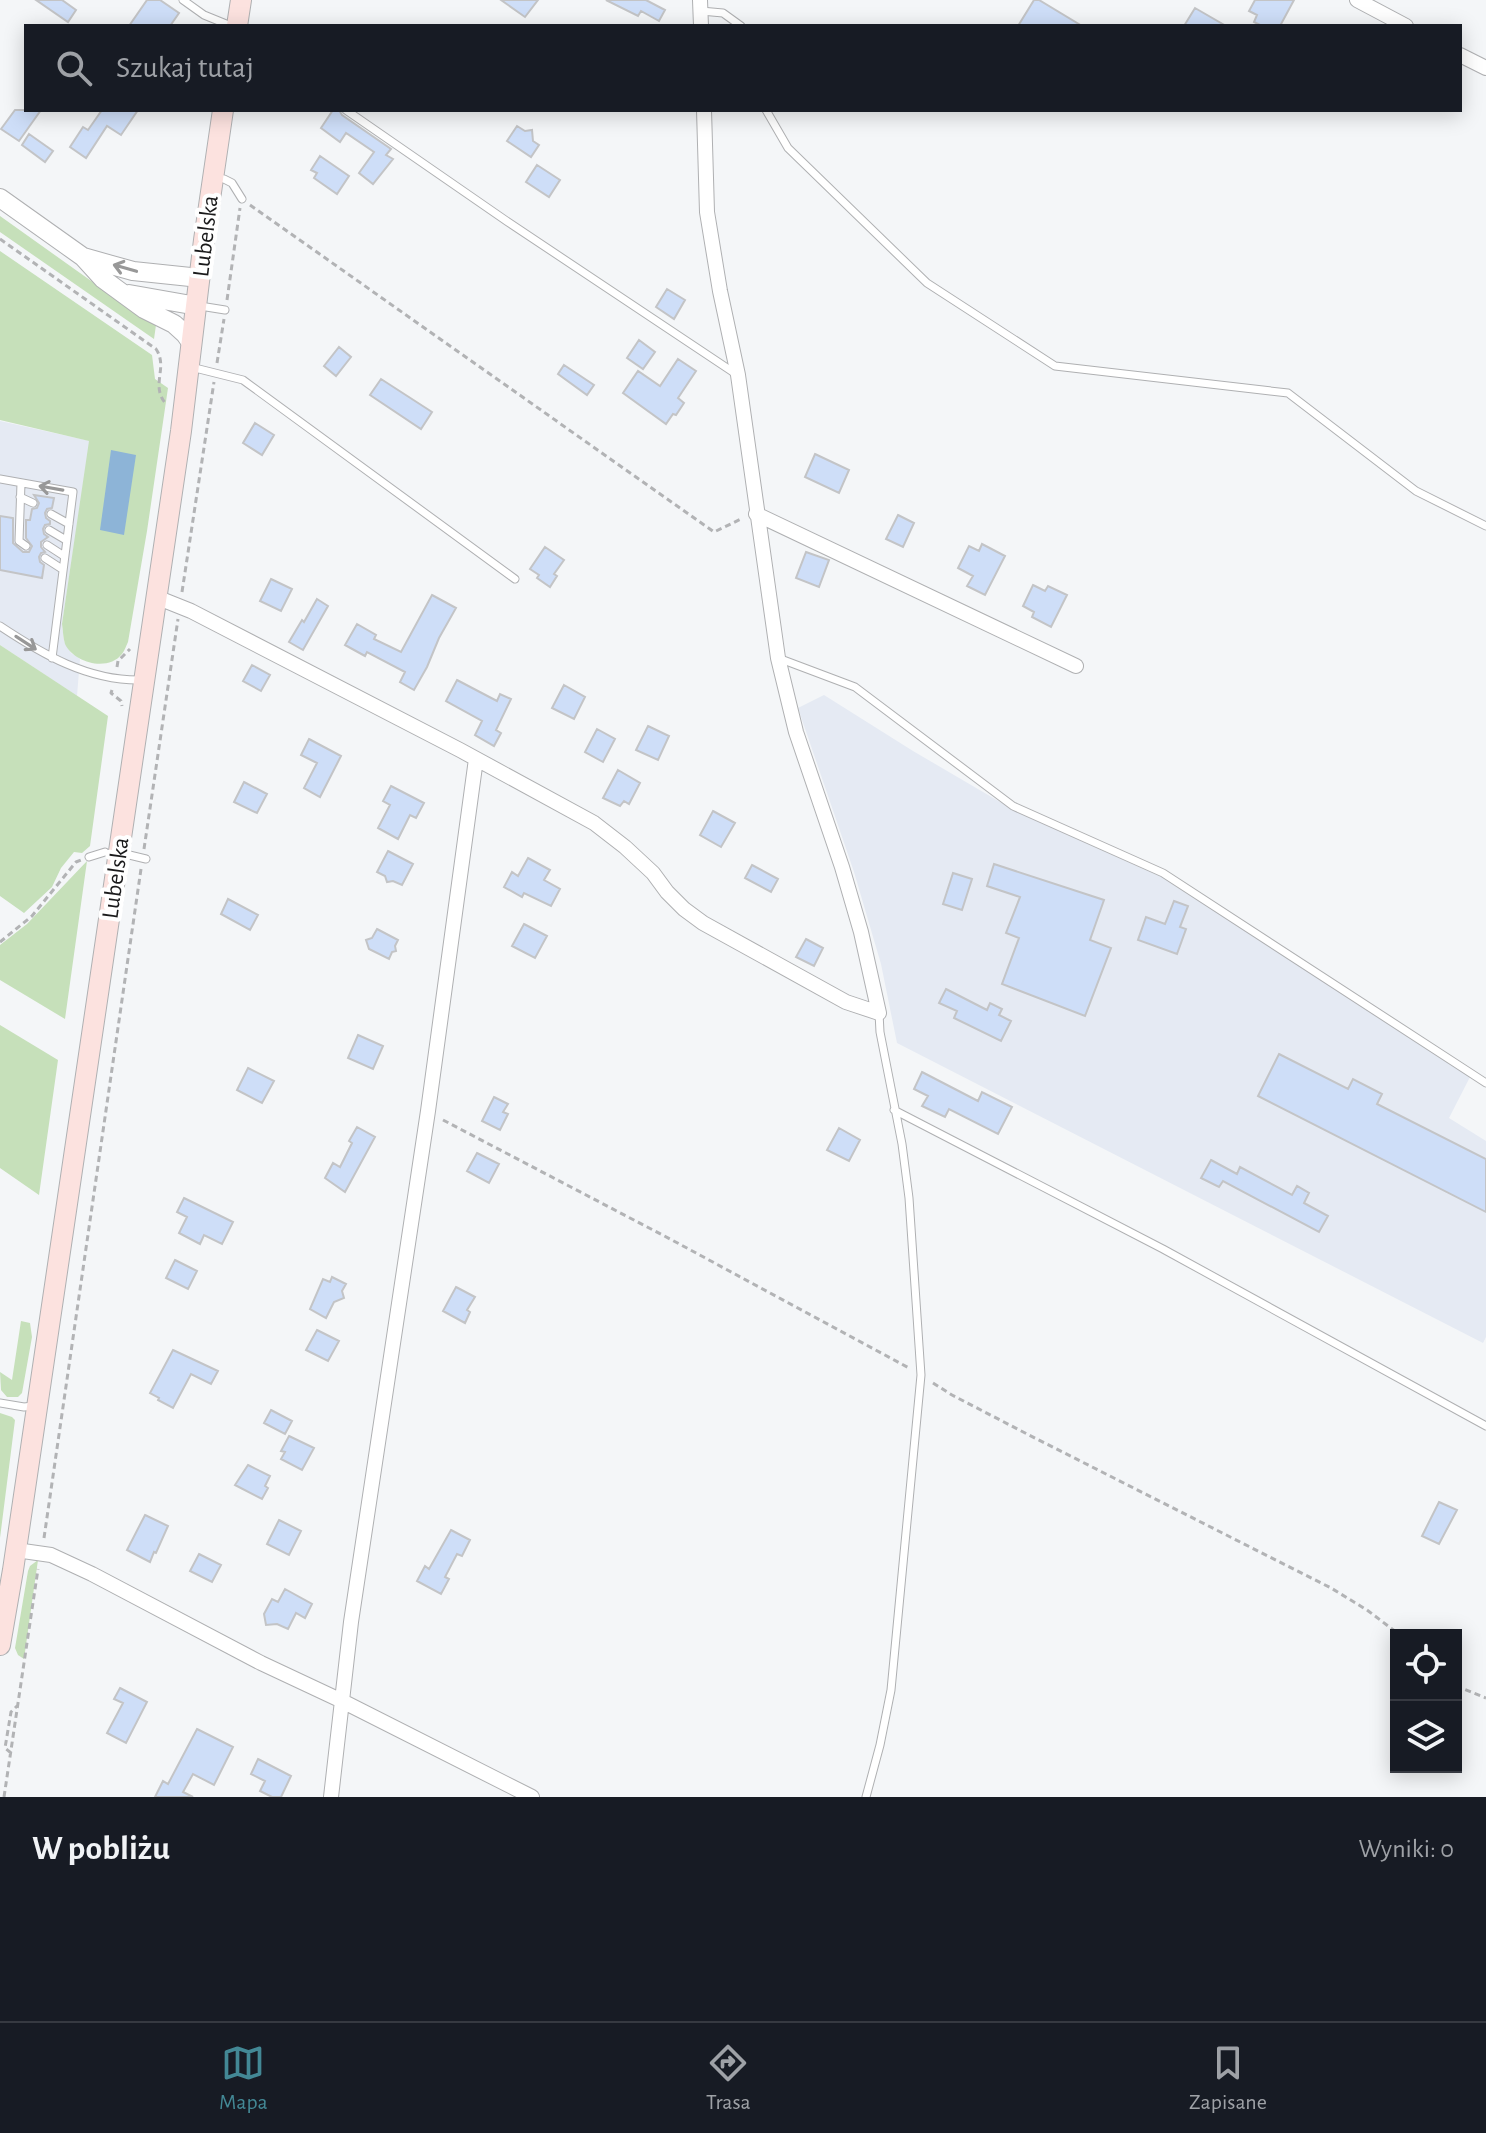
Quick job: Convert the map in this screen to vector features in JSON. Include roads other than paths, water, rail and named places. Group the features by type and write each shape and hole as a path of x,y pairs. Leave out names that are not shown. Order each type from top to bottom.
{"main road":[{"path":"235,24 241,0"},
{"name":"Lubelska","path":"0,1645 38,1405 112,853 145,680 223,112"}],"street":[{"path":"1357,0 1402,24"},
{"path":"1462,56 1486,68"},
{"path":"704,112 707,212 738,375 778,658 796,732 861,932 879,1013"},
{"path":"0,198 83,257 103,279 144,309 174,324 192,344"},
{"path":"83,257 133,271 200,278"},
{"path":"122,292 197,306"},
{"path":"756,514 1076,666"},
{"path":"156,597 180,605 594,823 634,855 684,909 703,923 846,1002 879,1013"},
{"path":"331,1797 351,1622 428,1111 476,759"},
{"path":"16,1550 51,1555 92,1574 261,1663 532,1797"}],"lane":[{"path":"183,0 204,15 229,24"},
{"path":"700,12 723,13 738,24"},
{"path":"349,112 738,375"},
{"path":"767,112 788,148 927,283 1055,366 1288,393 1416,491 1486,526"},
{"path":"224,179 232,183 242,199"},
{"path":"197,306 225,310"},
{"path":"189,366 243,380 515,579"},
{"path":"0,479 73,492 52,658"},
{"path":"21,483 19,541 26,546"},
{"path":"20,497 33,503"},
{"path":"20,511 31,518"},
{"path":"51,514 69,524"},
{"path":"19,528 28,534"},
{"path":"49,530 66,540"},
{"path":"47,545 64,556"},
{"path":"45,558 62,569"},
{"path":"0,626 72,667 104,676 145,680"},
{"path":"778,658 855,687 1013,806 1163,873 1486,1083"},
{"path":"89,857 112,853 144,859"},
{"path":"866,1797 891,1690 921,1375 909,1198 879,1013"},
{"path":"894,1110 1163,1249 1486,1426"},
{"path":"0,1403 24,1407 38,1405"}],"water":[{"path":"111,450 136,455 124,535 100,530"}]}
